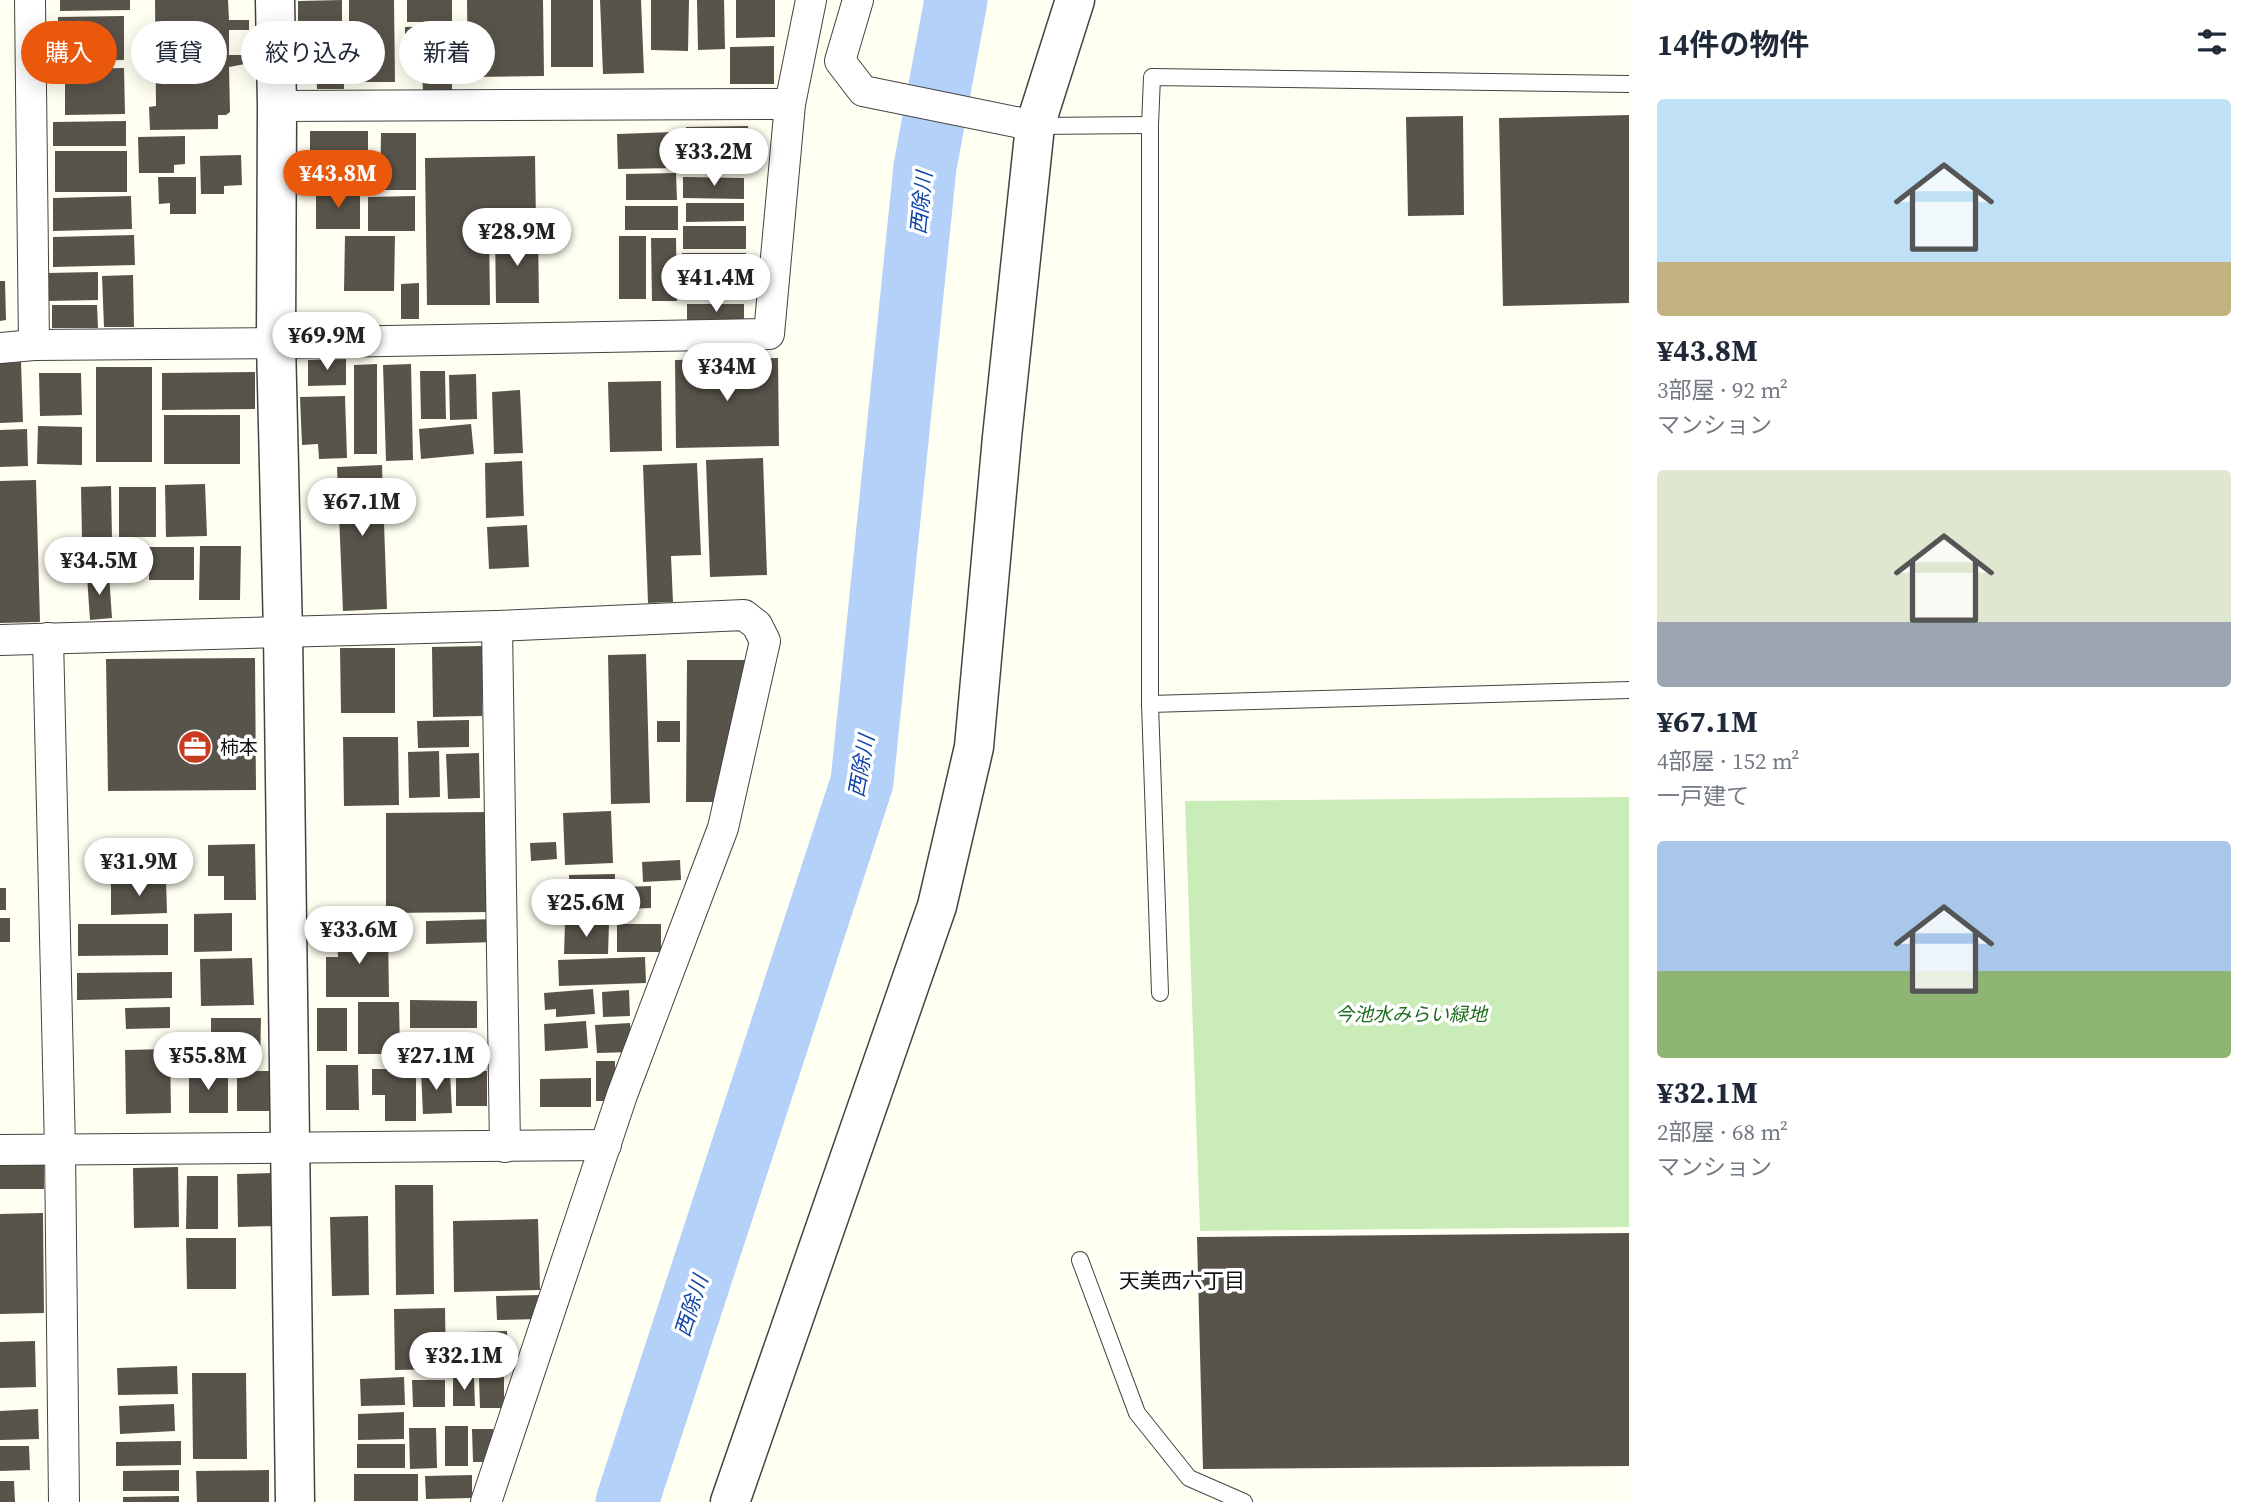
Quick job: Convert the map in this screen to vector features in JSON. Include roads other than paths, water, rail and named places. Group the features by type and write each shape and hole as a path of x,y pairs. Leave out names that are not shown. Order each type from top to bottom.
{"street":[{"path":"30,0 34,345"},
{"path":"275,0 276,343 283,633 295,1502"},
{"path":"0,348 34,345 769,334 790,104 811,0"},
{"path":"858,0 839,61 863,91 1035,126"},
{"path":"730,1502 937,906 974,747 1002,437 1035,126 1075,0"},
{"path":"277,106 790,104"},
{"path":"0,640 497,626 744,615 757,625 765,641 723,828 622,1095 486,1502"},
{"path":"497,626 505,1147"},
{"path":"48,638 60,1149 64,1502"},
{"path":"0,1150 606,1144"}],"lane":[{"path":"1160,993 1150,704 1152,77 1629,84"},
{"path":"1035,126 1150,125"},
{"path":"1150,704 1629,690"},
{"path":"1080,1260 1137,1413 1189,1478 1244,1502"}],"waterway":[{"name":"西除川","path":"627,1502 862,782 925,167 956,0"}],"place":[{"name":"柿本","path":"195,747"}],"district":[{"name":"天美西六丁目","path":"1182,1280"}],"park label":[{"name":"今池水みらい緑地","path":"1411,1014"}]}
